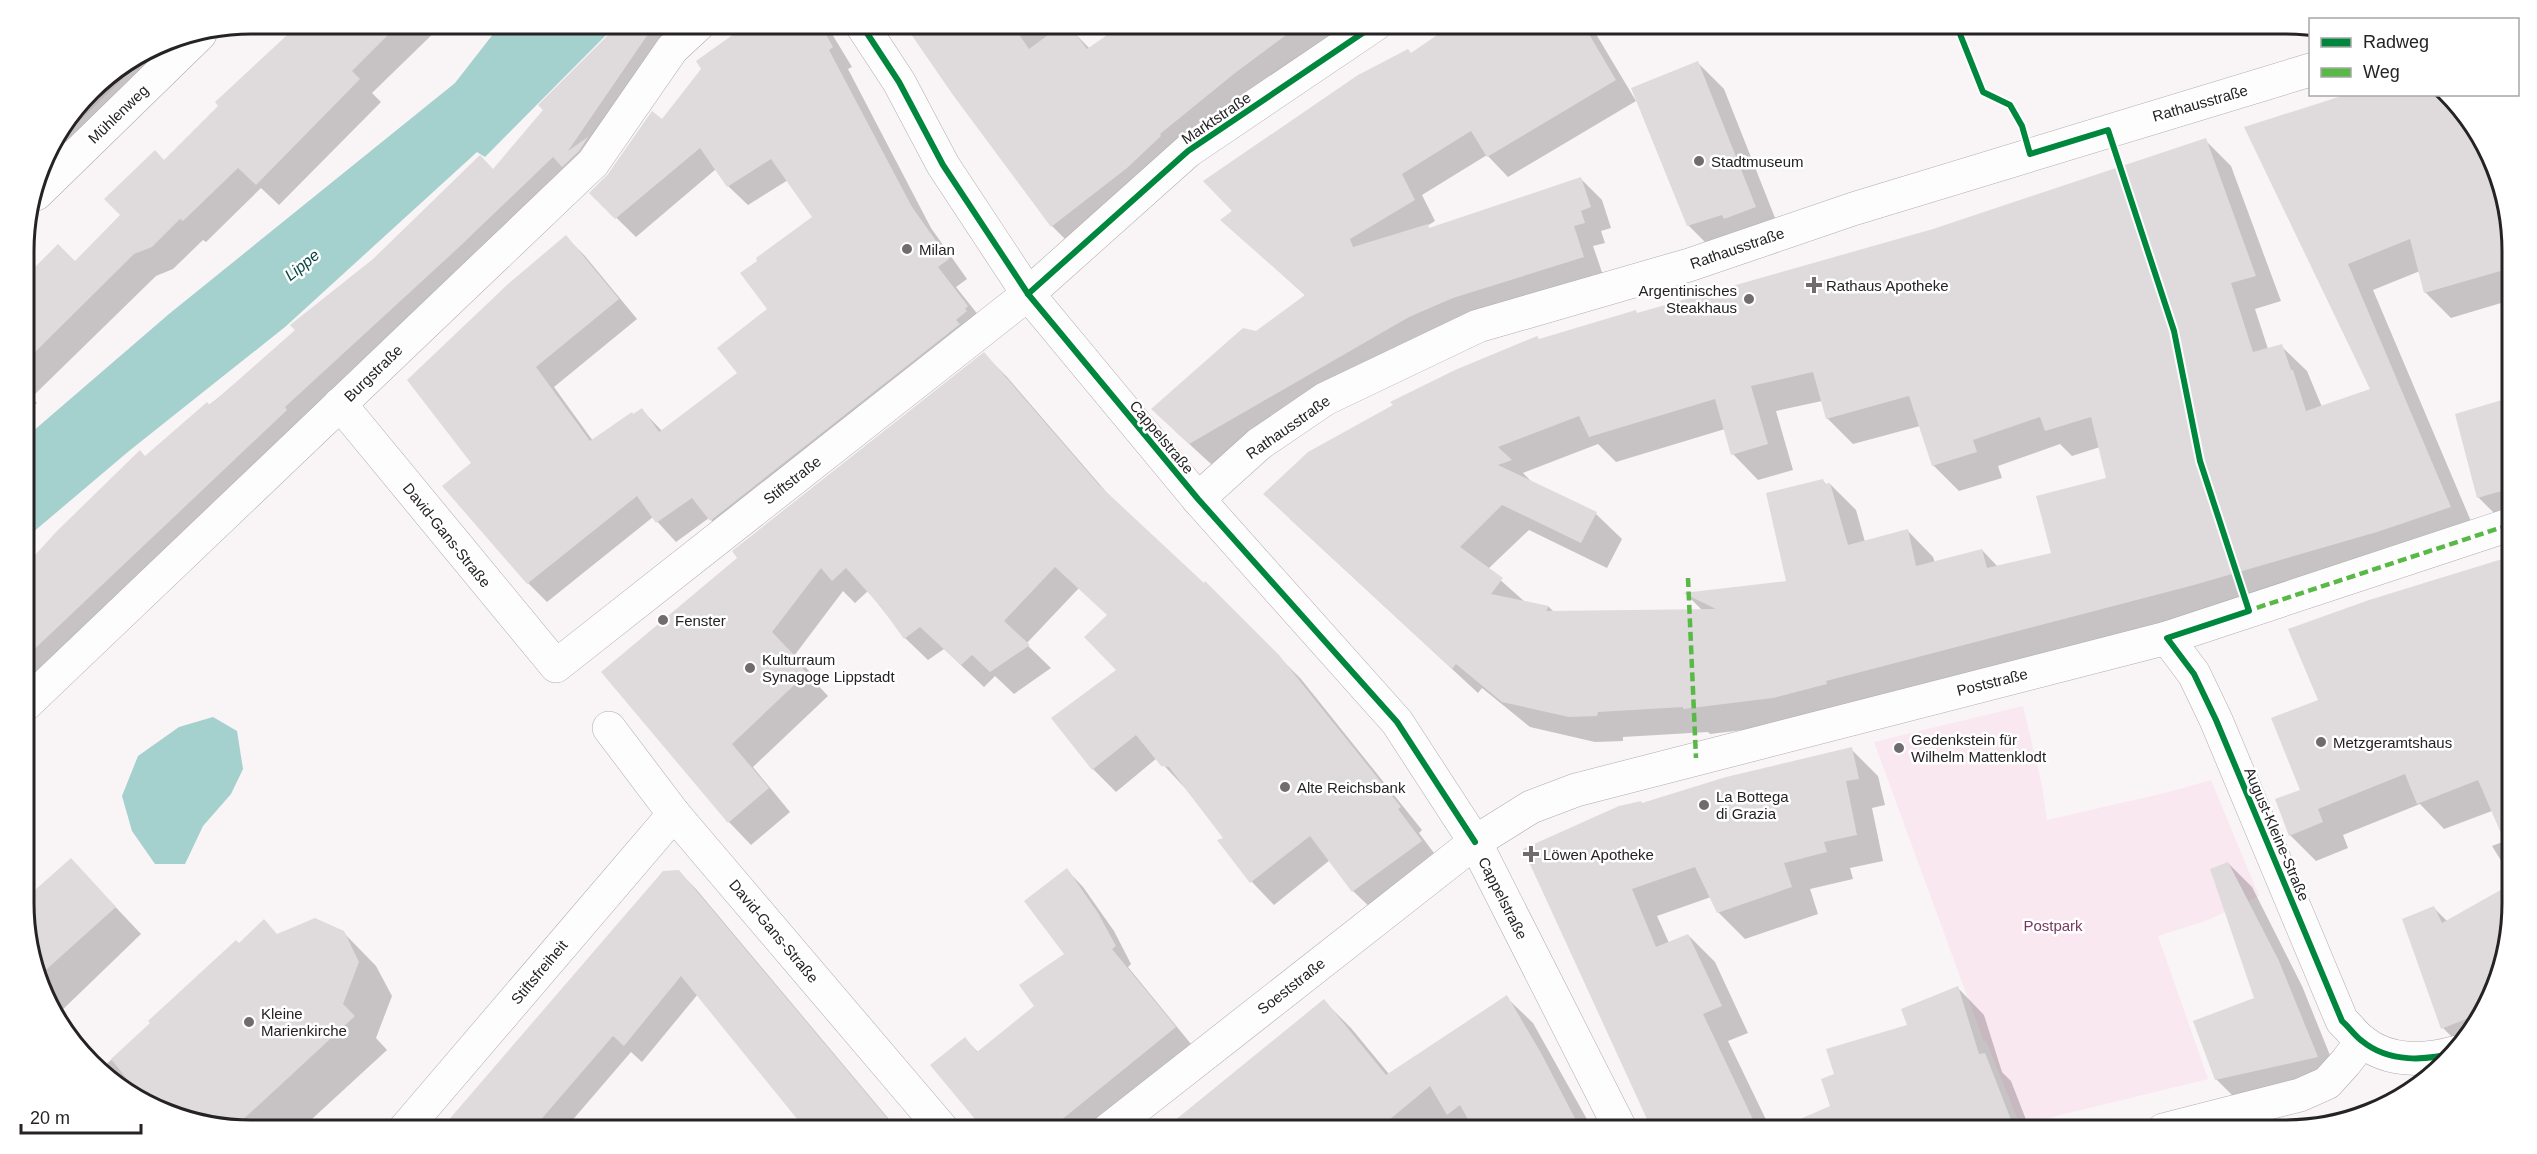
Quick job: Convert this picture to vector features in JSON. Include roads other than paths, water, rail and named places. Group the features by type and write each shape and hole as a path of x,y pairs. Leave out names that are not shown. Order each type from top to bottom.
{"street":[{"name":"Burgstraße","path":"34,696 593,163 672,49 688,34"},
{"name":"Cappelstraße","path":"868,34 899,82 943,165 1028,294 1198,499 1397,722 1475,843 1616,1120"},
{"name":"Marktstraße","path":"1028,294 1188,151 1361,34"},
{"name":"Mühlenweg","path":"45,185 190,43"},
{"name":"Rathausstraße","path":"1198,499 1259,444 1325,399 1478,326 1689,265 1853,209 2309,70"},
{"name":"Stiftstraße","path":"555,666 1028,294"},
{"name":"David-Gans-Straße","path":"340,404 555,666"},
{"name":"Poststraße","path":"1475,843 1531,807 1576,790 2167,638 2502,527"},
{"name":"August-Kleine-Straße","path":"2167,638 2194,674 2220,729 2343,1021 2361,1041"},
{"name":"David-Gans-Straße","path":"609,728 674,814 934,1120"},
{"name":"Stiftsfreiheit","path":"413,1120 674,814"},
{"name":"Soeststraße","path":"1121,1120 1475,843"},
{"path":"2202,1120 2300,1095 2327,1083 2361,1041 2380,1052 2402,1058 2437,1058"}],"water":[{"name":"Lippe","path":"493,34 607,34 485,157 477,152 285,327 129,451 34,531 34,430 169,314 455,83"},
{"path":"213,717 237,731 243,769 231,794 203,826 185,864 155,864 132,831 122,796 138,756 179,727"}],"place":[{"name":"Stadtmuseum","path":"1699,161"},
{"name":"Milan","path":"907,249"},
{"name":"Rathaus Apotheke","path":"1814,285"},
{"name":"Argentinisches Steakhaus","path":"1749,299"},
{"name":"Fenster","path":"663,620"},
{"name":"Kulturraum Synagoge Lippstadt","path":"750,668"},
{"name":"Metzgeramtshaus","path":"2321,742"},
{"name":"Gedenkstein für Wilhelm Mattenklodt","path":"1899,748"},
{"name":"Alte Reichsbank","path":"1285,787"},
{"name":"La Bottega di Grazia","path":"1704,805"},
{"name":"Löwen Apotheke","path":"1531,854"},
{"name":"Kleine Marienkirche","path":"249,1022"}],"park label":[{"name":"Postpark","path":"2053,925"}]}
